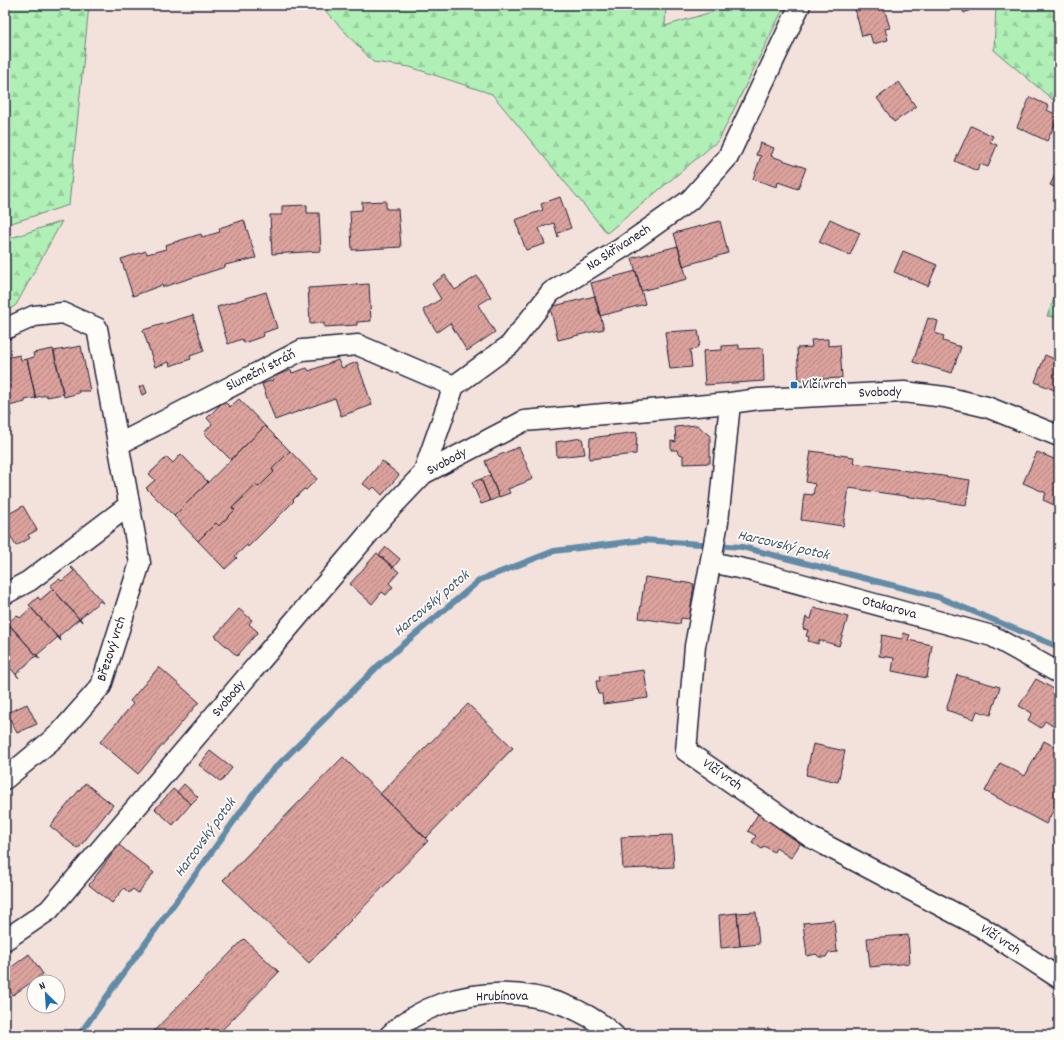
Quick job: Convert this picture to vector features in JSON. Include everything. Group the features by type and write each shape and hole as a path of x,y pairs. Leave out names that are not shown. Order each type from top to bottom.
{"street":[{"name":"Na Skřivanech","path":"454,386 510,345 551,292 622,248 694,195 728,157 800,5"},
{"name":"Březový vrch","path":"5,329 34,316 63,313 97,328 119,444 128,506 140,563 101,686 60,734 5,779"},
{"name":"Sluneční stráň","path":"119,444 302,350 358,345 454,386"},
{"path":"423,474 454,386"},
{"name":"Svobody","path":"5,940 49,910 386,513 423,474 524,421 730,403 759,398 904,392 945,397 987,407 1059,436"},
{"name":"Vlčí vrch","path":"730,403 718,522 695,646 686,751 812,838 981,927 1059,978"},
{"path":"5,594 29,581 128,506"},
{"name":"Otakarova","path":"711,558 992,636 1059,673"},
{"name":"Hrubínova","path":"390,1035 412,1019 435,1006 461,998 518,994 544,998 573,1008 592,1018 614,1035"}],"green space":[{"path":"5,5 89,5 69,205 5,225"},
{"path":"320,5 666,5 665,26 735,5 785,5 719,140 607,233 492,94 410,67 373,62"},
{"path":"996,5 1059,5 1059,105 994,50"},
{"path":"62,221 16,305 5,312 5,240"},
{"path":"1059,287 1059,318 1047,316"},
{"path":"532,1030 540,1035 462,1035 468,1032"}],"building":[{"path":"883,5 890,28 885,29 888,40 873,44 870,34 862,36 854,6"},
{"path":"960,5 980,5 964,13"},
{"path":"899,82 916,107 894,122 877,98"},
{"path":"1030,97 1049,106 1047,110 1059,116 1047,141 1017,127"},
{"path":"971,126 993,136 990,142 997,145 988,167 980,164 977,171 955,161"},
{"path":"760,143 774,148 771,156 806,168 798,189 778,182 777,187 753,179 761,156 756,155"},
{"path":"1059,167 1059,189 1050,185"},
{"path":"560,197 571,228 558,233 558,237 554,223 539,228 545,244 526,250 515,220 543,210 541,204"},
{"path":"386,201 386,209 398,209 401,247 352,250 350,211 362,210 362,202"},
{"path":"307,205 307,213 319,213 321,251 272,254 270,215 282,215 282,206"},
{"path":"830,219 860,233 850,255 819,242"},
{"path":"244,220 256,258 225,265 225,267 163,287 162,285 133,296 121,259 146,251 147,254 166,249 165,245 201,234 202,237 220,232 219,228"},
{"path":"720,221 728,253 683,266 674,233"},
{"path":"678,246 687,279 641,291 632,258"},
{"path":"903,251 937,265 928,286 894,272"},
{"path":"636,271 645,304 600,316 591,283"},
{"path":"445,275 455,290 477,276 491,297 478,305 495,332 467,351 450,323 437,332 423,310 441,299 432,284"},
{"path":"369,284 371,321 357,322 357,325 324,327 324,323 310,324 308,288"},
{"path":"266,292 277,328 263,333 264,336 244,343 242,339 228,344 217,307"},
{"path":"595,296 604,329 558,340 550,307"},
{"path":"193,315 204,351 190,356 191,359 170,366 169,362 155,367 143,330"},
{"path":"928,318 938,321 935,333 944,336 943,341 961,347 952,373 913,362"},
{"path":"698,330 700,343 696,349 690,350 692,367 670,369 665,332"},
{"path":"828,339 828,346 840,345 842,378 799,380 797,348 812,347 811,340"},
{"path":"739,345 739,349 763,348 764,381 705,385 703,351 722,350 722,346"},
{"path":"81,346 90,391 78,391 79,393 64,397 54,351"},
{"path":"53,349 63,394 47,397 47,395 37,397 36,399 27,359 34,357 33,353"},
{"path":"20,355 21,360 27,359 36,399 25,400 25,402 9,406 5,386 5,358"},
{"path":"1045,355 1059,361 1059,392 1035,382"},
{"path":"338,360 342,368 357,362 372,405 341,416 335,398 275,420 262,384 273,380 272,377 291,370 292,373 307,368 309,371"},
{"path":"144,385 147,393 142,395 139,387"},
{"path":"5,386 11,416 5,416"},
{"path":"239,399 265,426 231,460 204,433 212,424 207,418 224,401 230,407"},
{"path":"697,425 710,436 710,463 683,464 683,455 678,454 677,450 671,450 671,441 676,442 675,427"},
{"path":"265,426 290,451 272,469 274,472 259,487 256,485 232,508 235,510 219,526 216,523 198,541 174,516"},
{"path":"637,432 636,454 589,459 590,438"},
{"path":"582,438 585,454 557,457 556,442"},
{"path":"519,447 533,479 508,489 510,493 499,497 485,461"},
{"path":"290,451 317,479 306,490 304,489 248,547 247,545 235,556 237,558 225,569 198,541 216,523 219,526 235,510 232,508 256,485 259,487 274,472 272,469"},
{"path":"811,451 854,457 853,463 970,480 966,505 849,488 843,526 801,520 804,494 813,495 815,484 806,482"},
{"path":"1037,452 1059,461 1059,499 1057,498 1054,505 1043,500 1046,493 1023,483"},
{"path":"181,454 208,482 174,516 146,488 155,480 149,474 167,457 173,463"},
{"path":"382,461 399,475 382,495 374,487 371,490 363,484"},
{"path":"490,475 499,497 490,501 481,479"},
{"path":"481,479 490,501 481,504 472,482"},
{"path":"23,506 37,530 28,535 30,538 16,546 5,527 5,516"},
{"path":"386,547 400,559 393,568 379,555"},
{"path":"377,553 399,572 389,583 393,587 386,595 382,592 372,604 350,584"},
{"path":"72,567 104,604 100,601 80,618 82,622 50,586 59,579 62,581 74,571 71,568"},
{"path":"645,577 694,584 689,619 681,618 680,624 639,618"},
{"path":"53,589 82,622 79,619 59,636 61,641 29,605 38,597 40,600"},
{"path":"31,608 58,637 37,655 40,659 8,623 17,615 20,618"},
{"path":"814,608 848,617 839,646 819,640 818,644 808,641 809,637 806,636 808,630 803,629 806,617 811,619"},
{"path":"239,609 252,620 249,624 258,632 237,656 215,636"},
{"path":"10,626 40,659 36,656 16,674 19,678 5,662 5,631"},
{"path":"903,633 910,635 908,640 932,645 927,678 892,671 894,658 879,656 882,635 902,639"},
{"path":"159,667 199,702 138,774 100,742 133,704 130,701"},
{"path":"644,670 648,698 603,704 602,694 598,694 596,681 600,681 599,676"},
{"path":"957,675 1000,687 991,715 977,711 974,719 946,710"},
{"path":"1036,679 1059,692 1059,730 1045,721 1041,728 1028,720 1032,713 1019,706"},
{"path":"27,704 37,724 17,733 7,713"},
{"path":"468,704 513,748 426,838 380,794"},
{"path":"1044,741 1059,749 1059,800 1046,824 985,791 1000,763 1025,776"},
{"path":"813,744 845,751 838,782 806,775"},
{"path":"210,751 232,768 221,782 199,765"},
{"path":"343,757 428,841 309,963 223,880"},
{"path":"85,783 113,805 78,849 50,826"},
{"path":"184,784 198,797 191,804 177,792"},
{"path":"173,789 191,804 173,825 155,809"},
{"path":"758,814 802,841 791,858 776,848 774,852 764,846 762,849 752,842 756,836 748,831"},
{"path":"672,835 674,867 623,869 621,837"},
{"path":"119,845 154,873 138,893 133,889 129,893 124,888 112,903 89,885"},
{"path":"756,912 759,944 740,946 737,913"},
{"path":"737,913 740,946 721,948 719,915"},
{"path":"834,920 837,952 828,953 826,957 819,957 816,954 807,956 803,923"},
{"path":"908,935 910,963 870,967 867,938"},
{"path":"244,939 279,972 217,1035 150,1035"},
{"path":"29,954 43,974 26,974 26,986 13,995 5,984 5,972"},
{"path":"768,1028 781,1035 764,1035"}],"waterway":[{"name":"Harcovský potok","path":"79,1035 266,777 380,664 480,580 554,551 644,540 742,547 938,597 1059,647"}],"place":[{"name":"Vlčí vrch","path":"794,385"}]}
